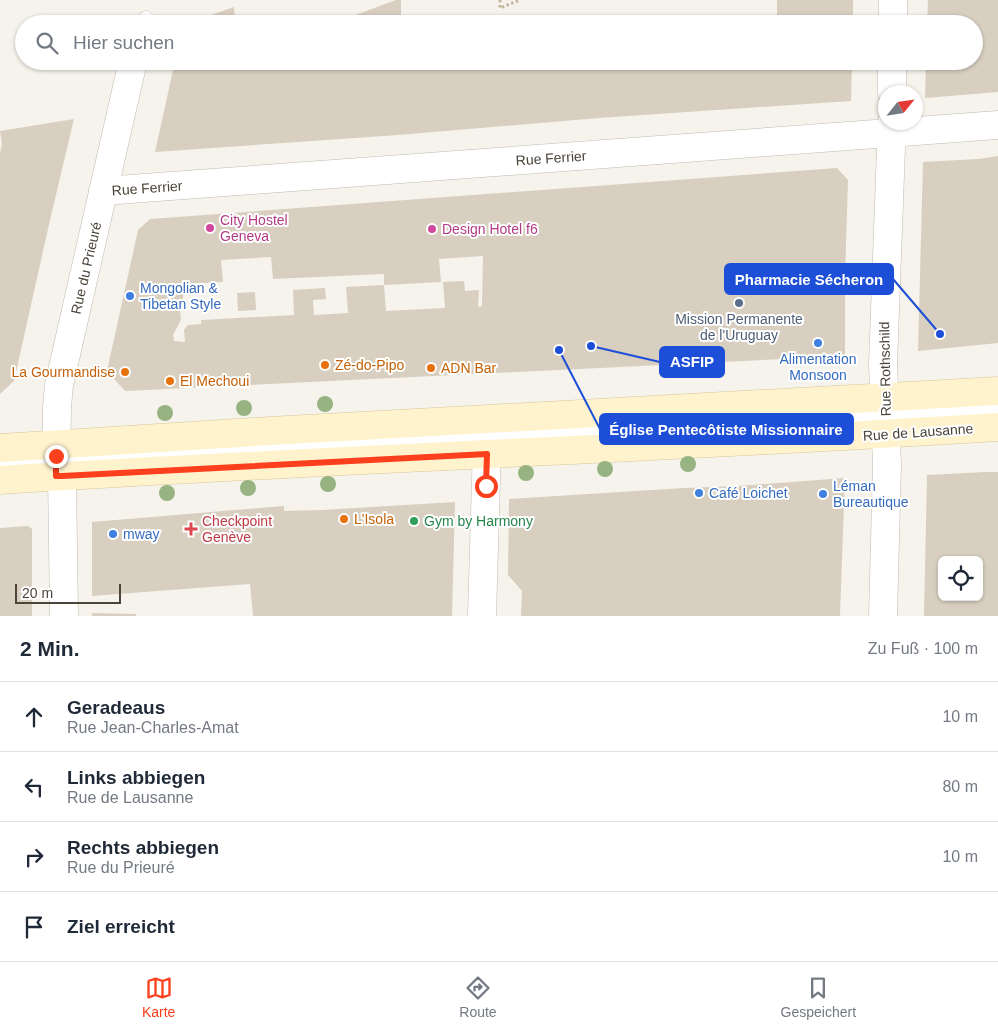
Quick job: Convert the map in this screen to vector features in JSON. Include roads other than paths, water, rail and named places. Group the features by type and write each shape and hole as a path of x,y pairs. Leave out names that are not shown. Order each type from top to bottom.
{"main road":[{"path":"0,480 57,464 270,431 487,436 886,415 998,391"},
{"name":"Rue de Lausanne","path":"487,436 886,415 998,427"},
{"path":"0,448 57,464"}],"street":[{"path":"893,0 893,15"},
{"name":"Rue du Prieuré","path":"64,616 57,464 59,385 130,70"},
{"path":"892,70 892,85"},
{"name":"Rue Ferrier","path":"923,127 998,125"},
{"name":"Rue Ferrier","path":"103,191 878,129"},
{"name":"Rue Rothschild","path":"883,616 887,483 883,364 891,130"},
{"path":"482,616 487,436"}],"lane":[{"path":"886,415 998,408"},
{"path":"0,465 57,464"}],"place":[{"name":"City Hostel Geneva","path":"210,228"},
{"name":"Design Hotel f6","path":"432,229"},
{"name":"Mongolian & Tibetan Style","path":"130,296"},
{"name":"Mission Permanente de l'Uruguay","path":"739,303"},
{"name":"Pharmacie Sécheron","path":"940,334"},
{"name":"Alimentation Monsoon","path":"818,343"},
{"name":"ASFIP","path":"591,346"},
{"name":"Église Pentecôtiste Missionnaire","path":"559,350"},
{"name":"Zé-do-Pipo","path":"325,365"},
{"name":"ADN Bar","path":"431,368"},
{"name":"La Gourmandise","path":"125,372"},
{"name":"El Mechoui","path":"170,381"},
{"name":"Café Loichet","path":"699,493"},
{"name":"Léman Bureautique","path":"823,494"},
{"name":"L'Isola","path":"344,519"},
{"name":"Gym by Harmony","path":"414,521"},
{"name":"Checkpoint Genève","path":"191,529"},
{"name":"mway","path":"113,534"}]}
